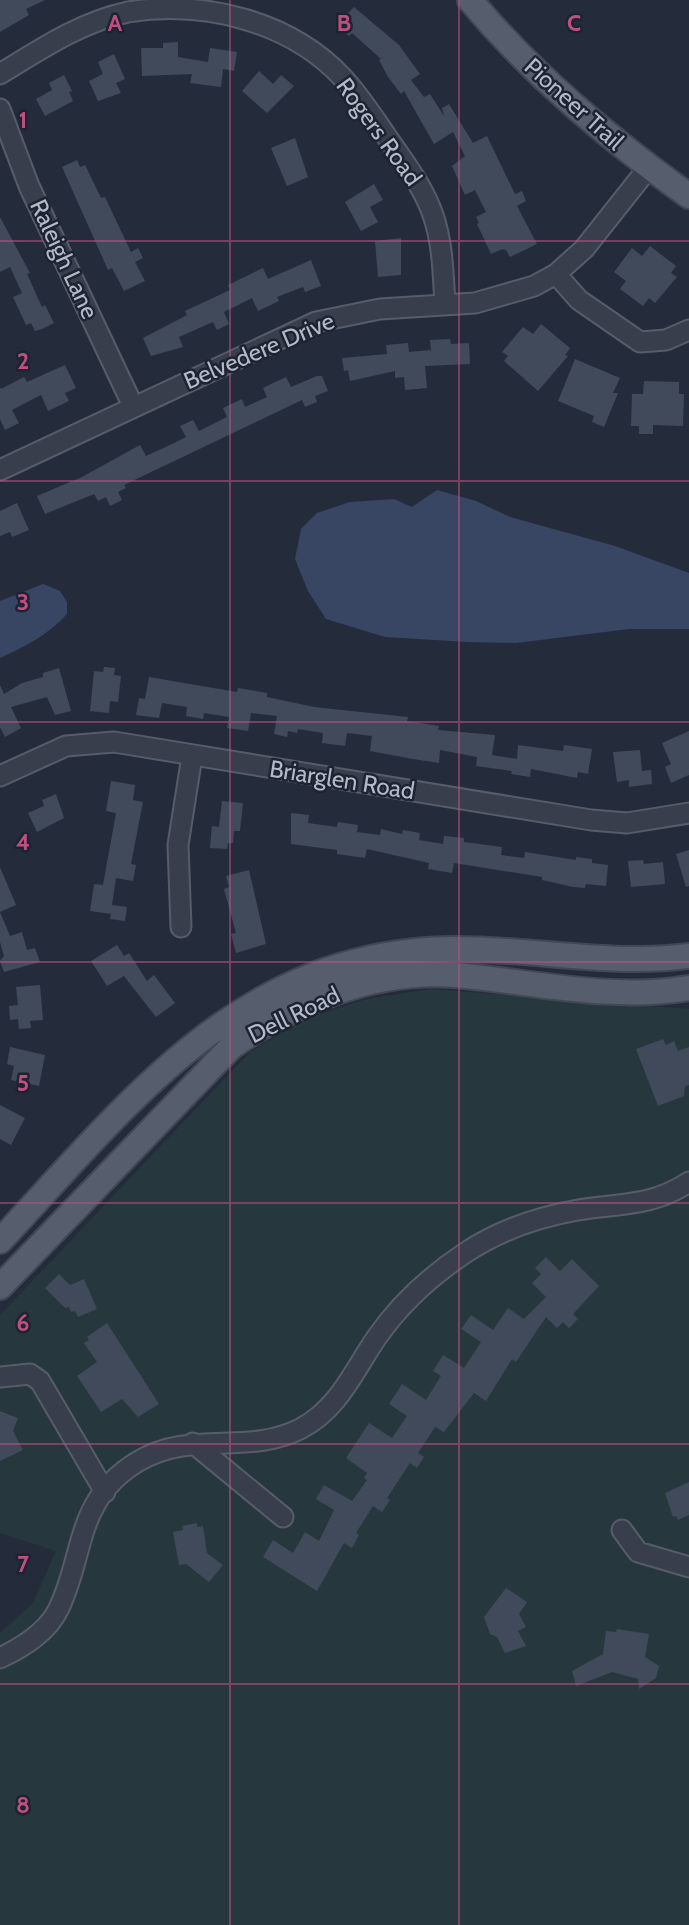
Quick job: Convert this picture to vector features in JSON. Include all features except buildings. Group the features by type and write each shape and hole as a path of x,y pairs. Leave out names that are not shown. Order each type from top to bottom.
{"main road":[{"name":"Pioneer Trail","path":"470,0 564,99 597,128 689,196"},
{"name":"Dell Road","path":"0,1241 178,1055 223,1021 296,982 343,965 396,954 448,949 504,950 639,961 689,956"},
{"name":"Dell Road","path":"2,1282 231,1047 256,1029 316,999 379,981 414,976 452,975 617,993 689,988"}],"street":[{"name":"Rogers Road","path":"0,74 57,39 91,23 129,12 166,7 205,8 243,17 280,32 313,51 342,77 422,189 440,239 445,304"},
{"name":"Raleigh Lane","path":"0,109 29,186 133,406"},
{"name":"Belvedere Drive","path":"0,470 316,322 369,310 474,303 506,295 556,274 606,225 649,167"},
{"path":"556,274 579,300 640,342 666,340 689,330"},
{"name":"Briarglen Road","path":"0,776 42,754 90,742 114,742 590,820 627,823 689,813"},
{"path":"181,927 178,845 192,756"},
{"path":"0,1658 22,1648 43,1631 59,1608 82,1534 94,1506 136,1463 163,1450 192,1443 251,1443 277,1438 302,1428 342,1393 378,1336 413,1295 466,1252 501,1233 578,1210 648,1202 689,1182"},
{"path":"0,1377 30,1374 40,1381 105,1492"},
{"path":"192,1443 283,1517"},
{"path":"622,1530 638,1552 689,1567"}],"shaded area":[{"path":"431,989 689,1009 689,1925 0,1925 0,1633 33,1603 56,1551 0,1533 0,1315 249,1053 303,1020 366,999"}],"water":[{"path":"437,490 476,501 510,517 615,546 689,573 689,629 629,629 516,643 467,642 385,637 326,619 308,591 295,559 301,529 317,513 350,502 394,499 412,507"},
{"path":"43,584 60,591 67,602 67,614 36,639 0,658 0,601"}]}
